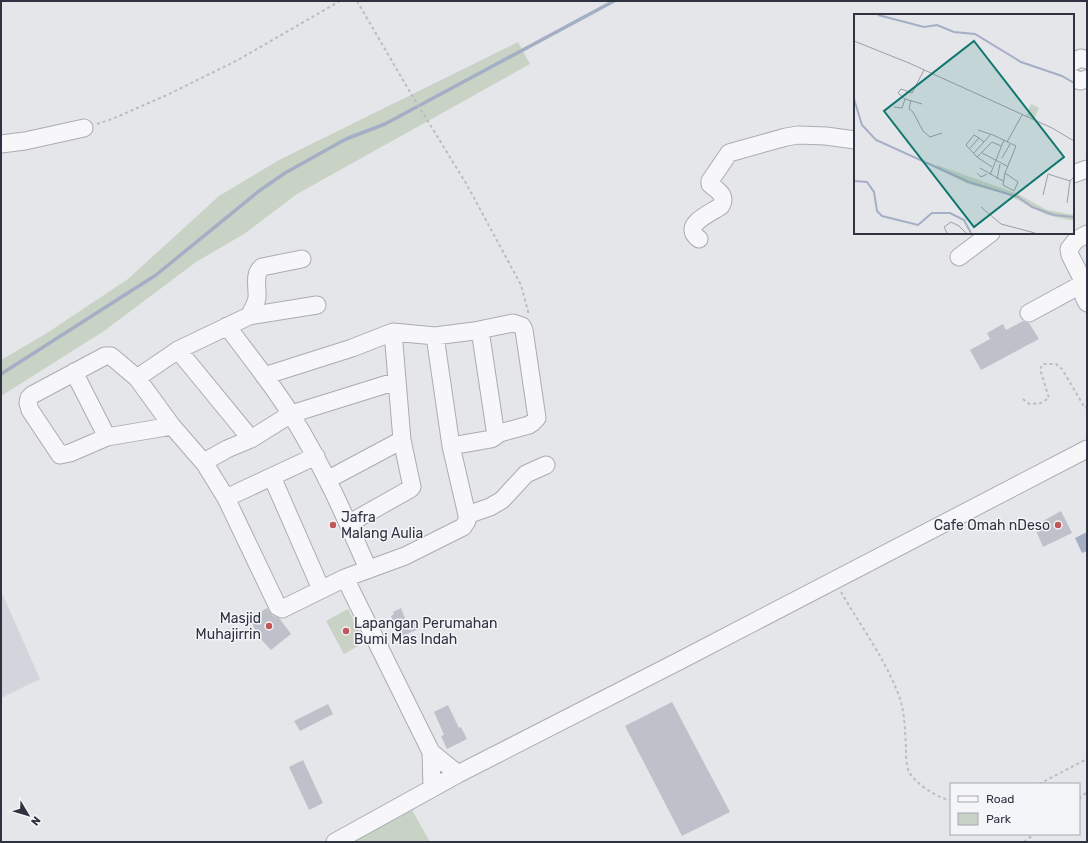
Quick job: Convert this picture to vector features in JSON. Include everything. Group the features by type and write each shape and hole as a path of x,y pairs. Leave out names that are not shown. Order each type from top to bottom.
{"street":[{"path":"1074,62 1081,58 1087,60"},
{"path":"1074,78 1080,81 1087,79"},
{"path":"1,144 32,140 84,128"},
{"path":"709,159 792,136 826,136 854,140"},
{"path":"699,239 696,237 693,228 695,223 721,206 723,203 724,198 722,194 710,184 710,181 728,154"},
{"path":"1074,174 1087,168"},
{"path":"959,257 990,234"},
{"path":"1087,234 1076,240 1069,249 1070,255 1085,285 1084,297 1087,303"},
{"path":"249,316 256,302 257,273 260,269 262,267 302,259"},
{"path":"1029,313 1085,285"},
{"path":"137,378 178,350 249,316 317,305"},
{"path":"264,376 352,348 393,332 434,336 480,330 513,323 522,326 537,418 529,425 496,434 495,437 491,439 451,446"},
{"path":"227,326 291,414 316,456 368,569"},
{"path":"480,330 496,434"},
{"path":"348,524 412,487 402,440 393,332"},
{"path":"172,426 107,437 70,453 60,455 30,410 28,398 105,356 111,356 137,378 172,426 205,464 226,498 279,608 282,609 345,578 404,556 463,527 467,521 467,515 451,446 434,336"},
{"path":"178,350 251,439"},
{"path":"74,372 107,437"},
{"path":"205,464 211,458 227,449 251,439 291,414 397,381"},
{"path":"328,480 402,440"},
{"path":"335,842 458,774 834,581 1087,448"},
{"path":"226,498 316,456"},
{"path":"467,515 490,507 502,500 526,474 546,465"},
{"path":"272,477 321,590"},
{"path":"345,578 431,752 458,774"},
{"path":"431,752 432,788"}],"path":[{"path":"84,128 112,119 167,95 238,60 340,1"},
{"path":"357,1 467,185 521,285 529,316 522,326"},
{"path":"1023,399 1029,404 1041,403 1049,398 1040,368 1043,364 1056,364 1062,369 1085,408 1087,407"},
{"path":"834,581 892,679 901,702 904,719 906,761 908,770 914,779 925,789 947,800 950,800"},
{"path":"1041,783 1087,759"},
{"path":"1024,842 1033,835"}],"shaded area":[{"path":"1,591 40,679 1,698"}],"green space":[{"path":"518,42 530,64 297,194 244,234 196,262 104,331 1,396 1,360 47,333 128,279 219,196 279,160"},
{"name":"Lapangan Perumahan Bumi Mas Indah","path":"348,609 365,642 344,654 326,621"},
{"path":"412,810 430,842 357,842 356,840"}],"water":[{"path":"1087,532 1087,551 1082,553 1075,538"}],"building":[{"path":"1023,321 1029,323 1039,339 981,370 970,350 990,339 987,333 1003,324 1006,330"},
{"path":"1061,511 1072,533 1043,547 1034,526"},
{"name":"Masjid Muhajirrin","path":"267,608 273,616 279,618 291,634 271,650 257,635 250,618"},
{"path":"401,608 406,621 414,618 419,629 400,637 391,616 394,614 393,612"},
{"path":"672,702 730,812 682,836 625,726"},
{"path":"328,704 333,714 300,731 294,721"},
{"path":"448,705 459,728 461,727 467,739 447,749 441,736 444,735 434,712"},
{"path":"303,760 323,803 309,810 289,767"}],"waterway":[{"path":"1,374 156,275 259,191 285,173 346,139 385,124 614,1"}],"place":[{"name":"Jafra Malang Aulia","path":"333,525"},
{"name":"Cafe Omah nDeso","path":"1058,525"},
{"name":"Masjid Muhajirrin","path":"269,626"},
{"name":"Lapangan Perumahan Bumi Mas Indah","path":"346,631"}]}
